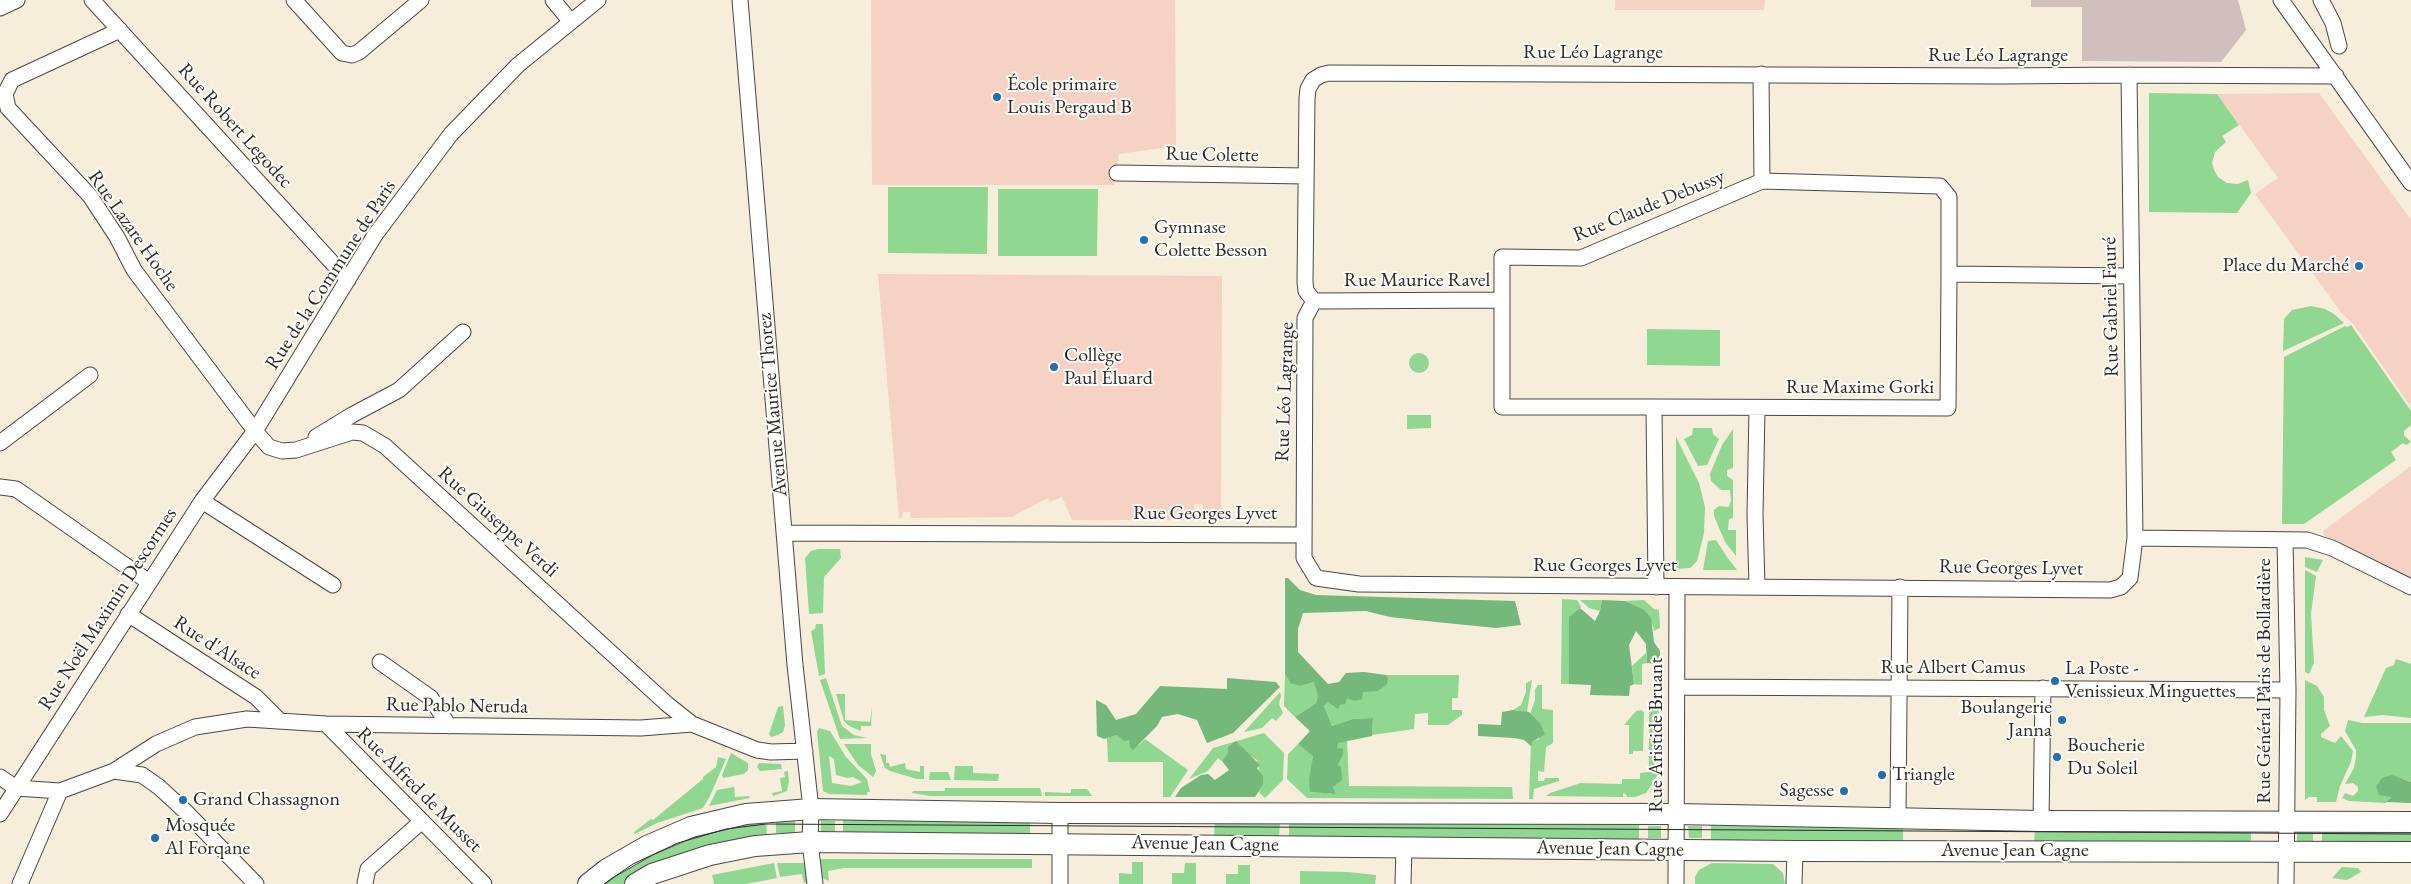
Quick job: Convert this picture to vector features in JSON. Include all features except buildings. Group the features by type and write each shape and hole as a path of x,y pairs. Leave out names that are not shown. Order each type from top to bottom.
{"street":[{"path":"0,8 17,0"},
{"name":"Rue Robert Legodec","path":"92,0 348,280"},
{"path":"294,0 342,53 352,55 359,52 421,0"},
{"path":"553,0 571,22"},
{"name":"Rue de la Commune de Paris","path":"255,431 375,235 451,134 518,65 598,0"},
{"name":"Avenue Maurice Thorez","path":"740,0 784,533 811,809 810,842 815,884"},
{"path":"2280,0 2411,183"},
{"path":"2321,0 2333,23 2339,46"},
{"name":"Rue Lazare Hoche","path":"120,30 12,80 5,94 8,108 90,196 117,237 139,277 255,431"},
{"name":"Rue Léo Lagrange","path":"1303,535 1305,318 1314,301 1306,291 1305,282 1308,89 1313,80 1329,72 2336,76"},
{"path":"1761,74 1762,181"},
{"name":"Rue Gabriel Fauré","path":"2129,75 2130,276 2135,538"},
{"name":"Rue Colette","path":"1118,174 1306,176"},
{"name":"Rue Claude Debussy","path":"1502,300 1502,257 1581,258 1762,181 1940,186 1949,197 1948,274"},
{"path":"1948,274 2130,276"},
{"name":"Rue Maxime Gorki","path":"1654,407 1948,408 1948,274"},
{"name":"Rue Maurice Ravel","path":"1314,301 1502,300 1502,407 1654,407"},
{"path":"296,450 352,414 398,390 463,332"},
{"path":"0,443 90,375"},
{"path":"1654,407 1656,588"},
{"name":"Rue Maxime Gorki","path":"1757,408 1755,514 1757,586"},
{"name":"Rue Giuseppe Verdi","path":"255,431 269,447 282,451 296,450 352,432 363,433 385,446 667,704 692,724"},
{"name":"Rue Noël Maximin Descormes","path":"0,814 148,582 202,501 255,431"},
{"path":"0,487 16,489 148,582"},
{"path":"202,501 333,585"},
{"name":"Rue Georges Lyvet","path":"784,533 1303,535 1304,558 1316,578 1359,584 1656,588 1757,586 2110,590 2121,587 2130,578 2135,538"},
{"path":"2135,538 2307,540 2332,548 2411,587"},
{"name":"Rue Général Pâris de Bollardière","path":"2285,540 2288,690 2286,884"},
{"name":"Rue Aristide Bruant","path":"1676,587 1676,884"},
{"path":"1898,817 1900,587"},
{"name":"Rue d'Alsace","path":"128,614 256,697 279,720"},
{"path":"380,662 431,698 449,726"},
{"name":"Rue Albert Camus","path":"1677,687 2288,690"},
{"path":"2041,821 2044,688"},
{"name":"Rue Pablo Neruda","path":"60,791 114,771 156,744 195,726 247,719 326,724 449,726 642,728 692,724 758,750 771,752 805,751"},
{"name":"Rue Alfred de Musset","path":"326,724 484,884"},
{"path":"114,771 142,775 159,787 256,884"},
{"path":"0,777 16,788 60,791 22,882"},
{"path":"588,884 607,869 647,846 691,827 746,814 811,809"},
{"name":"Avenue Jean Cagne","path":"811,809 1060,813 1676,814 2041,821 2411,822"},
{"path":"1060,813 1060,884"},
{"path":"365,883 368,869 422,821"},
{"path":"635,884 652,874 710,855 756,846 810,842"},
{"name":"Avenue Jean Cagne","path":"810,842 1061,842 1795,851 2411,852"},
{"path":"1403,884 1404,847"},
{"path":"1794,884 1795,851"}],"shaded area":[{"path":"871,0 1175,0 1176,146 1119,154 1114,185 872,185"},
{"path":"1615,0 1765,0 1764,10 1615,10"},
{"path":"2031,0 2238,0 2246,30 2221,62 2082,61 2082,7 2031,7"},
{"name":"Place du Marché","path":"2319,93 2411,220 2411,407 2354,325 2341,312 2255,194 2278,178 2217,94"},
{"name":"Collège Paul Éluard","path":"878,274 1222,276 1221,521 1203,521 1203,504 1194,504 1194,520 1072,520 1062,497 1050,502 1048,498 1011,517 911,518 910,512 903,512 902,518 899,518"},
{"path":"2411,466 2411,582 2325,536 2323,531"}],"green space":[{"path":"2149,93 2217,94 2239,125 2222,136 2226,142 2215,152 2212,163 2214,170 2218,177 2227,183 2238,184 2248,180 2251,193 2237,213 2149,212"},
{"path":"888,187 988,187 987,254 888,253"},
{"path":"998,189 1098,189 1097,256 998,256"},
{"path":"2311,306 2325,309 2344,323 2283,351 2284,319 2292,310"},
{"path":"2351,325 2411,411 2411,425 2404,431 2404,435 2411,442 2406,445 2403,443 2391,452 2396,460 2304,524 2282,524 2284,357 2345,326"},
{"path":"1647,329 1720,330 1720,366 1647,365"},
{"path":"1419,353 1426,356 1429,363 1426,370 1419,373 1412,370 1409,363 1412,356"},
{"path":"1407,415 1431,415 1431,428 1407,429"},
{"path":"1693,428 1712,428 1713,434 1719,439 1707,465 1698,466 1684,439 1692,435"},
{"path":"1733,429 1733,468 1727,470 1727,476 1733,480 1733,518 1729,519 1728,530 1736,530 1736,556 1725,542 1714,516 1714,510 1719,506 1729,507 1731,501 1730,490 1721,490 1711,481 1710,474 1722,445"},
{"path":"1676,437 1699,483 1705,507 1704,533 1697,561 1690,568 1676,569"},
{"path":"1716,540 1737,570 1703,570 1708,541"},
{"path":"818,549 840,549 841,558 824,577 823,613 809,614 805,558 811,551"},
{"path":"2305,557 2323,560 2317,572 2305,567"},
{"path":"2305,570 2316,576 2311,614 2314,663 2309,674 2305,672"},
{"path":"1285,578 1288,578 1300,590 1316,595 1515,601 1521,625 1496,628 1390,617 1366,611 1303,613 1298,629 1298,652 1328,684 1339,682 1346,673 1364,672 1386,675 1388,678 1387,684 1378,691 1363,692 1362,699 1355,701 1347,698 1345,704 1340,705 1338,709 1328,702 1324,706 1332,726 1353,719 1373,718 1372,736 1338,743 1337,748 1343,749 1343,755 1338,765 1341,767 1342,780 1333,787 1336,794 1310,792 1309,780 1313,756 1298,744 1310,731 1295,717 1316,703 1318,696 1314,682 1301,686 1291,684 1285,674"},
{"path":"1562,599 1577,600 1581,607 1569,618 1569,684 1561,684"},
{"path":"1580,600 1602,600 1600,611 1589,608"},
{"path":"1602,600 1625,601 1643,609 1651,618 1654,642 1660,651 1660,664 1647,663 1646,644 1636,631 1629,645 1634,684 1630,686 1629,696 1590,695 1591,685 1569,684 1569,617 1580,608 1595,621 1600,611"},
{"path":"1644,600 1654,609 1659,610 1660,628 1653,631 1654,628 1643,609 1625,601"},
{"path":"816,624 823,624 825,674 819,676 811,631 815,629"},
{"path":"1646,653 1647,663 1642,664 1642,685 1634,684 1632,666"},
{"path":"2396,659 2411,664 2411,718 2383,715 2364,717 2386,668 2394,665"},
{"path":"1285,674 1291,684 1301,686 1314,682 1317,686 1318,696 1316,703 1295,717 1284,706"},
{"path":"1386,675 1459,675 1458,698 1452,698 1452,710 1462,710 1462,715 1448,725 1428,725 1428,713 1415,714 1414,729 1372,735 1373,718 1353,719 1332,726 1324,706 1328,702 1340,705 1346,698 1362,691 1378,691 1388,678"},
{"path":"826,678 842,726 854,735 867,738 840,739 820,680"},
{"path":"1227,678 1276,682 1280,687 1233,733 1207,743 1197,720 1178,714 1162,717 1157,726 1133,750 1130,747 1129,740 1124,741 1117,735 1104,739 1097,736 1096,700 1106,705 1116,720 1136,714 1160,686 1227,689"},
{"path":"1532,680 1527,712 1513,710 1521,705 1526,692 1526,683"},
{"path":"2305,680 2317,686 2324,697 2324,710 2330,726 2321,734 2321,737 2335,743 2341,736 2353,751 2351,762 2340,786 2336,802 2317,802 2317,797 2309,797 2305,800"},
{"path":"1538,685 1542,685 1542,709 1553,710 1553,743 1546,747 1544,772 1538,771 1538,781 1544,781 1545,778 1559,778 1559,781 1534,789 1533,799 1529,799 1531,742 1539,739 1540,723 1530,714 1535,700 1535,690"},
{"path":"1280,692 1279,704 1283,713 1276,721 1272,718 1262,728 1244,732"},
{"path":"836,694 845,694 845,720 870,722 872,706 871,726 861,726 861,731 849,726 844,721"},
{"path":"783,706 785,725 783,732 771,737 769,734 778,707"},
{"path":"1513,710 1529,712 1540,723 1545,734 1532,742 1531,746 1524,740 1514,738 1478,736 1478,724 1501,725 1502,712"},
{"path":"1641,710 1644,712 1643,751 1633,751 1633,754 1629,754 1629,725 1624,725 1636,711"},
{"path":"1649,710 1659,710 1659,713 1656,714 1659,748 1655,756 1657,762 1659,762 1659,773 1646,793 1635,797 1627,797 1623,793 1623,797 1546,796 1581,783 1622,784 1622,779 1640,779 1640,773 1649,772"},
{"path":"2348,720 2362,723 2411,723 2411,782 2404,779 2386,803 2349,801 2342,798 2345,793 2353,796 2358,791 2358,787 2353,783 2345,784 2354,768 2356,757 2356,750 2345,731"},
{"path":"819,728 830,731 846,757 867,779 870,792 867,792 867,795 829,794 823,791 817,732","holes":["829,756 834,759 836,775 847,778 853,777 862,782 851,786 832,783"]},
{"path":"1264,733 1284,753 1283,780 1265,798 1259,792 1263,785 1257,760 1248,754 1238,743 1222,761 1218,758 1208,771 1189,779 1213,748"},
{"path":"1117,735 1139,745 1145,739 1188,770 1170,797 1163,797 1163,762 1108,762 1107,738"},
{"path":"1347,740 1349,786 1512,787 1513,799 1307,798 1287,779 1288,754 1298,744 1313,755 1310,792 1336,794 1333,788 1338,765 1343,755 1337,748 1337,743"},
{"path":"1236,741 1260,765 1257,768 1263,776 1263,785 1255,797 1175,797 1181,788 1201,775 1208,774 1215,780 1229,770 1222,761 1228,753 1228,747"},
{"path":"844,744 871,744 871,754 876,771 873,777 858,765"},
{"path":"731,753 748,763 748,770 744,774 723,778 722,775"},
{"path":"880,754 886,755 886,763 889,763 890,767 905,763 906,769 920,772 920,766 924,766 924,779 917,779 890,771 885,768"},
{"path":"718,757 726,759 703,808 657,823 635,834 634,832 651,819 653,820 716,767"},
{"path":"759,763 781,764 782,769 760,771 757,767"},
{"path":"955,766 973,766 973,773 999,774 998,781 954,780"},
{"path":"788,771 789,782 787,791 773,796 772,793 782,791 780,778 785,777 784,772"},
{"path":"930,772 948,772 951,780 929,780"},
{"path":"2392,775 2411,782 2411,803 2386,802 2391,797 2379,795 2376,787 2382,778"},
{"path":"734,787 735,797 749,796 750,798 709,806 717,790"},
{"path":"945,788 1040,788 1042,796 930,796 912,793 913,791 945,791"},
{"path":"1071,789 1087,789 1092,796 1045,796 1045,792 1071,793"},
{"path":"843,816 1030,821 1030,834 843,837"},
{"path":"766,817 767,837 638,876 624,884 594,884 659,844"},
{"path":"1289,818 1639,821 1639,842 1289,840"},
{"path":"795,820 795,833 776,833 776,821"},
{"path":"821,820 835,821 835,833 821,833"},
{"path":"1711,821 1903,823 1903,844 1711,843"},
{"path":"1215,822 1280,823 1279,836 1214,835"},
{"path":"2035,823 2251,825 2251,846 2034,845"},
{"path":"2322,825 2411,826 2411,848 2322,847"},
{"path":"1648,826 1661,826 1661,838 1648,838"},
{"path":"1688,826 1702,826 1702,838 1689,838"},
{"path":"2297,830 2313,830 2313,842 2297,842"},
{"path":"820,859 1032,859 1032,868 844,868 828,871 829,881 820,874"},
{"path":"1132,862 1143,862 1143,884 1119,884 1119,873 1132,874"},
{"path":"774,863 777,878 746,884 714,884 712,875"},
{"path":"777,863 805,863 807,882 804,883 802,874 780,877"},
{"path":"1185,863 1196,863 1196,884 1172,884 1172,873 1184,873"},
{"path":"1712,863 1773,864 1783,873 1785,884 1695,884 1695,877 1699,870"},
{"path":"1238,865 1250,865 1250,884 1226,884 1226,874 1238,874"},
{"path":"2342,867 2358,868 2361,872 2347,880 2332,878"},
{"path":"1300,871 1348,872 1376,875 1376,878 1375,884 1300,884"}],"tram line":[{"path":"604,884 633,864 678,843 726,829 766,824 2411,834"}],"place":[{"name":"École primaire Louis Pergaud B","path":"997,97"},
{"name":"Gymnase Colette Besson","path":"1144,240"},
{"name":"Place du Marché","path":"2359,266"},
{"name":"Collège Paul Éluard","path":"1054,367"},
{"name":"La Poste - Venissieux Minguettes","path":"2055,681"},
{"name":"Boulangerie Janna","path":"2062,720"},
{"name":"Boucherie Du Soleil","path":"2057,757"},
{"name":"Triangle","path":"1882,775"},
{"name":"Sagesse","path":"1844,791"},
{"name":"Grand Chassagnon","path":"183,800"},
{"name":"Mosquée Al Forqane","path":"155,838"}]}
